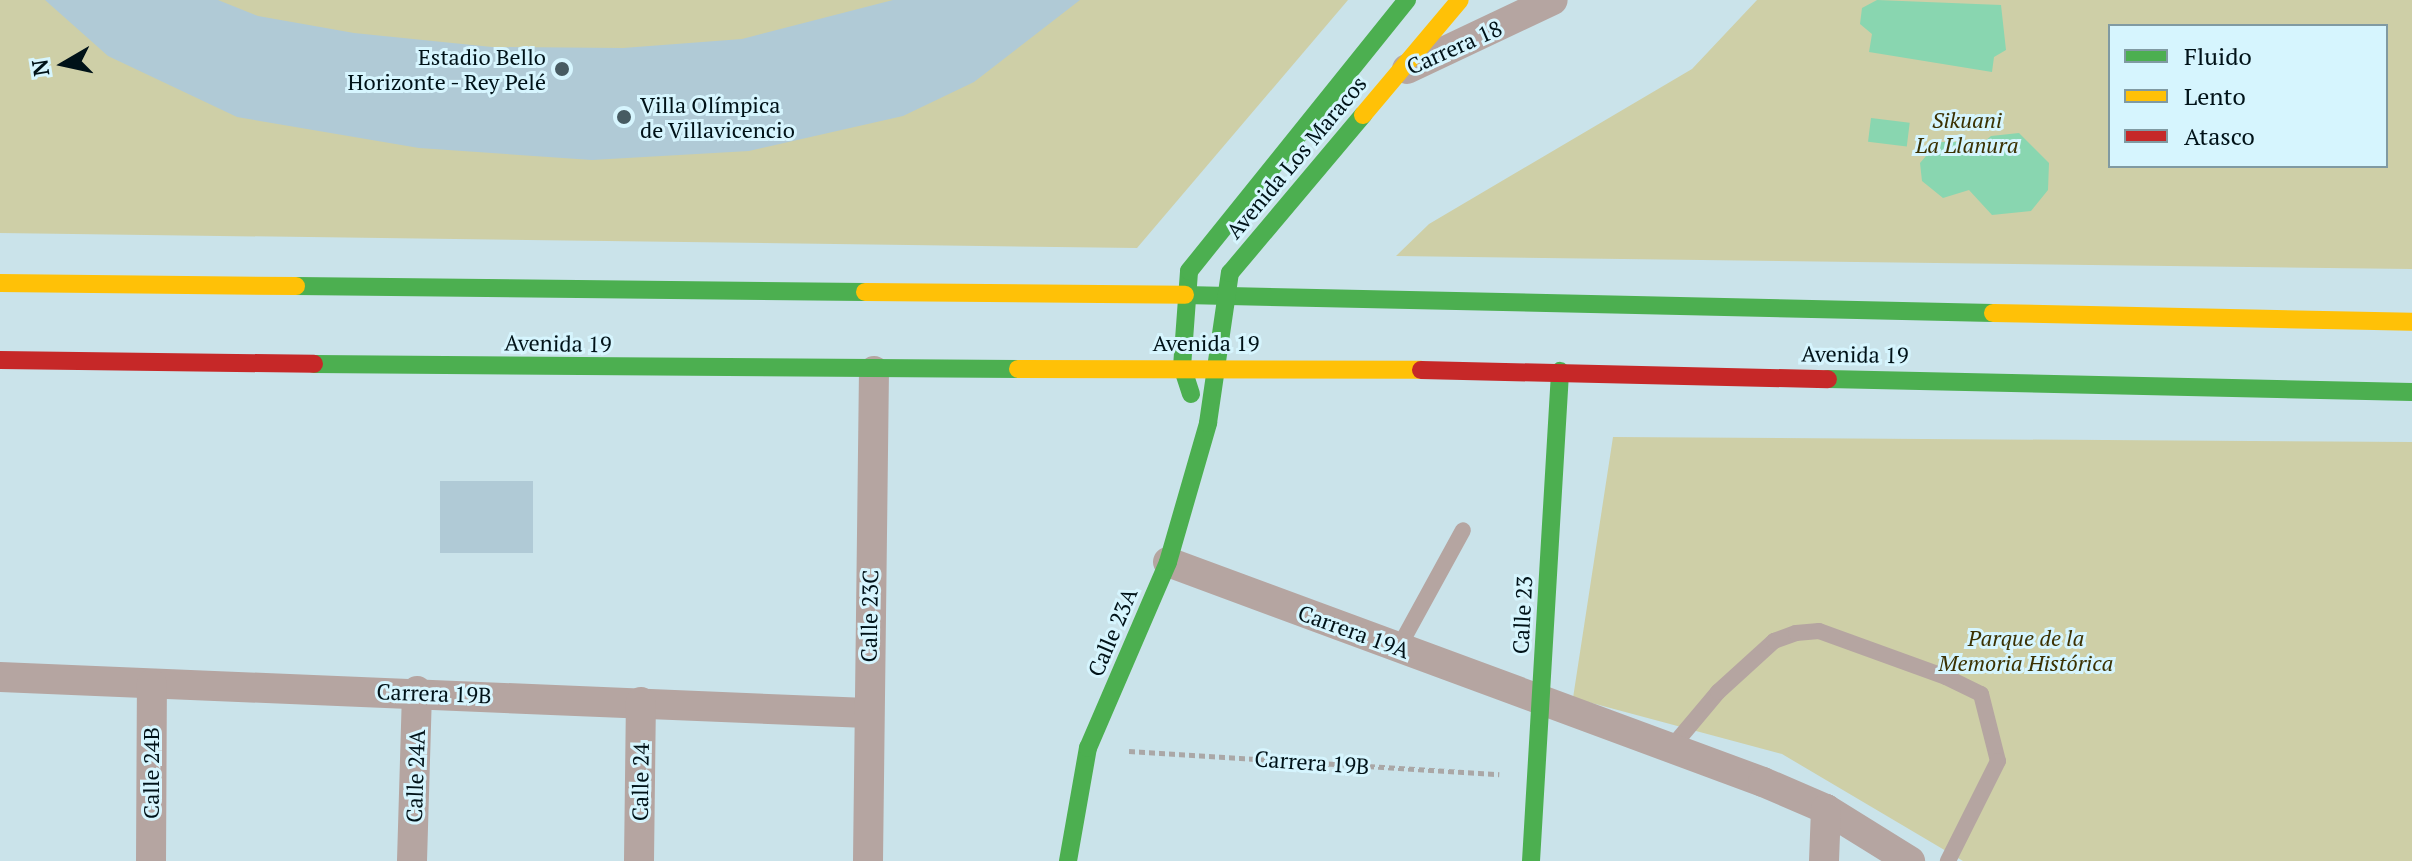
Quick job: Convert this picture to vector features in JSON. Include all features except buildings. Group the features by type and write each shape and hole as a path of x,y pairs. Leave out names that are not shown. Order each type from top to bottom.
{"main road":[{"name":"Avenida Los Maracos","path":"1182,367 1189,271 1407,0"},
{"name":"Avenida Los Maracos","path":"1219,366 1230,273 1460,0"},
{"name":"Avenida 19","path":"0,283 1187,295 2412,322"},
{"name":"Avenida 19","path":"0,360 874,371 1219,366 1560,371 2412,392"},
{"name":"Calle 23A","path":"1068,861 1088,748 1168,562 1208,423 1219,366"},
{"path":"1182,367 1208,423"},
{"name":"Calle 23","path":"1531,861 1560,371"}],"street":[{"name":"Carrera 18","path":"1398,73 1553,0"},
{"name":"Calle 23C","path":"868,861 867,713 874,371"},
{"name":"Carrera 19A","path":"1168,562 1541,699"},
{"name":"Carrera 19B","path":"0,677 417,691 867,713"},
{"name":"Calle 24B","path":"151,861 152,684"},
{"name":"Calle 24A","path":"412,861 417,691"},
{"path":"1541,699 1826,809 1910,861"},
{"name":"Calle 24","path":"639,861 641,702"},
{"path":"1824,861 1826,809"}],"lane":[{"path":"1399,647 1463,530"},
{"path":"1671,748 1718,692 1774,641 1796,633 1819,631 1946,677 1981,694 1995,725 1998,761 1948,861"}],"path":[{"name":"Carrera 19B","path":"1088,748 1536,776"}],"green space":[{"name":"Villa Olímpica de Villavicencio","path":"0,0 1348,0 1137,248 0,233"},
{"name":"Sikuani La Llanura","path":"1757,0 2412,0 2412,269 1396,256 1429,224 1692,69"},
{"name":"Parque de la Memoria Histórica","path":"1613,437 2412,442 2412,861 1963,861 1782,754 1573,698"}],"shaded area":[{"path":"1877,0 2001,5 2006,50 1994,57 1992,72 1869,52 1872,34 1860,24 1862,8"},
{"path":"1871,118 1910,123 1907,147 1868,142"},
{"path":"2019,133 2049,163 2048,190 2031,211 1992,215 1969,190 1943,198 1922,181 1920,163 1938,142 1957,142 1971,153 1991,136"}],"traffic: fast":[{"path":"1191,394 1182,367 1189,271 1407,0"},
{"path":"1068,861 1088,748 1168,562 1208,423 1230,273 1363,115"},
{"path":"296,286 865,292"},
{"path":"1185,295 1993,313"},
{"path":"314,364 1018,369"},
{"path":"1531,861 1560,371"},
{"path":"1828,379 2412,392"}],"traffic: slow":[{"path":"1363,115 1460,0"},
{"path":"0,283 296,286"},
{"path":"865,292 1185,295"},
{"path":"1993,313 2412,322"},
{"path":"1018,369 1421,370"}],"traffic: jam":[{"path":"0,360 314,364"},
{"path":"1421,370 1828,379"}],"place":[{"name":"Estadio Bello Horizonte - Rey Pelé","path":"562,69"},
{"name":"Villa Olímpica de Villavicencio","path":"624,117"}]}
